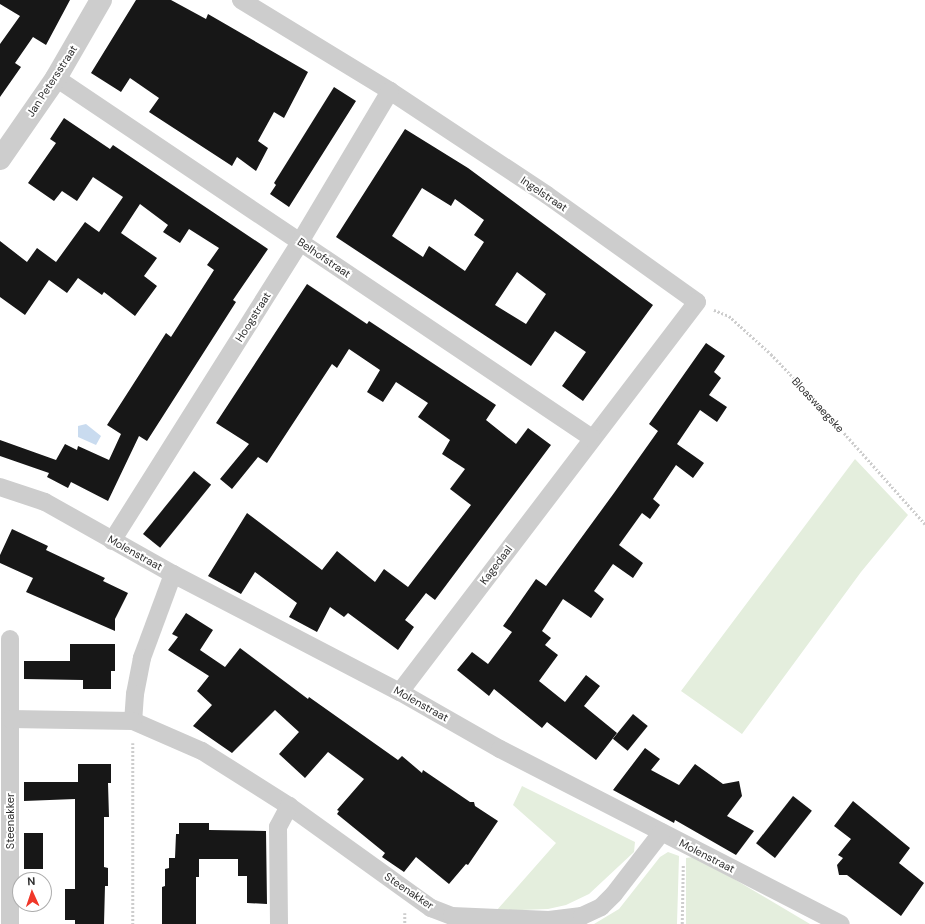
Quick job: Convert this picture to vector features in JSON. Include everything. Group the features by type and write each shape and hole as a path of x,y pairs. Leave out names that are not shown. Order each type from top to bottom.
{"street":[{"name":"Jan Petersstraat","path":"0,159 56,78 101,0"},
{"name":"Ingelstraat","path":"240,0 390,91 547,195 697,302"},
{"name":"Belhofstraat","path":"56,78 592,438"},
{"name":"Hoogstraat","path":"112,541 300,242 390,91"},
{"path":"592,438 697,302"},
{"name":"Kagedaal","path":"400,692 592,438"},
{"name":"Molenstraat","path":"0,487 44,502 173,574 400,692 500,749 841,924"},
{"path":"133,721 135,694 142,658 173,574"},
{"name":"Steenakker","path":"10,639 10,924"},
{"name":"Steenakker","path":"10,718 133,721 202,751 289,806 431,908 452,916 549,922 582,916 601,907 614,894 662,832"},
{"path":"279,924 278,827 289,806"}],"path":[{"name":"Bloaswaegske","path":"697,302 729,316 770,354 815,400 925,524"},
{"path":"133,721 133,924"},
{"path":"682,924 683,844"}],"green space":[{"path":"855,459 908,515 861,572 742,734 681,691"},
{"path":"522,786 635,842 634,852 589,894 566,905 548,909 496,911 556,843 513,805"},
{"path":"668,852 679,856 677,924 594,924 619,909 660,857"},
{"path":"693,857 734,879 810,924 686,924 686,858"}],"water":[{"path":"86,424 101,436 96,445 78,437 78,426"}],"building":[{"path":"0,0 70,0 46,45 33,37 15,63 21,67 0,97 0,44 20,16 0,4"},
{"path":"136,0 171,0 206,19 208,14 308,72 284,118 274,112 258,141 268,148 256,171 237,157 232,166 149,112 159,98 130,78 121,92 91,73"},
{"path":"334,87 356,101 289,207 270,194 276,185 274,183"},
{"path":"64,118 110,149 113,145 268,249 233,300 236,302 147,441 139,436 108,501 71,482 68,488 47,477 49,473 0,456 0,440 56,460 65,444 77,450 78,446 109,460 121,434 107,425 166,333 171,337 214,270 207,265 219,248 189,229 180,243 163,232 168,225 140,204 121,233 157,258 144,276 157,286 135,316 104,292 102,295 78,278 67,293 49,280 25,315 0,297 0,241 27,262 37,248 56,262 85,222 99,232 123,197 93,177 77,201 62,191 54,201 28,183 56,143 50,139"},
{"path":"405,129 468,168 653,305 583,401 562,386 586,352 555,331 531,366 336,237","holes":["422,188 451,206 455,199 484,220 474,235 484,242 465,271 429,246 423,257 392,236","517,272 546,294 526,324 495,305"]},
{"path":"307,284 367,324 369,321 496,405 486,420 516,444 528,428 551,445 435,600 426,593 405,620 414,627 398,650 348,613 344,617 330,607 317,632 289,617 297,603 255,572 241,594 208,576 247,513 322,570 337,551 375,582 384,569 408,587 471,505 450,489 465,469 442,454 450,440 418,417 428,403 396,382 383,402 367,392 380,370 349,349 337,368 332,364 267,463 258,457 232,489 220,479 249,444 216,423"},
{"path":"706,343 725,356 714,372 721,378 709,395 727,407 717,422 700,410 677,444 704,463 693,478 676,465 653,499 660,505 650,519 642,513 619,545 643,563 633,578 613,564 594,591 604,599 591,618 563,599 542,631 551,638 545,645 558,655 539,681 565,702 586,675 600,686 584,706 617,733 596,760 547,722 542,728 494,689 489,696 457,670 472,652 488,664 512,632 503,626 536,579 546,586 658,431 649,424"},
{"path":"194,471 211,485 160,548 143,534"},
{"path":"12,529 48,546 46,550 105,578 103,581 128,593 115,619 115,631 26,592 33,578 0,563 0,555"},
{"path":"186,613 213,630 200,650 225,667 240,648 308,699 309,697 398,760 402,756 422,773 423,770 470,802 474,802 475,806 498,821 468,865 466,864 449,884 416,857 404,872 382,857 385,853 337,814 339,811 337,810 364,779 328,752 305,778 279,754 299,732 275,710 232,753 193,726 212,705 197,691 209,676 168,650 178,637 172,634"},
{"path":"70,644 115,644 115,671 111,671 111,689 83,689 83,680 24,679 24,661 70,661"},
{"path":"633,714 648,726 628,751 613,739"},
{"path":"645,748 660,759 651,770 679,785 695,764 723,784 739,781 742,796 727,816 754,831 736,855 675,820 674,823 613,790"},
{"path":"78,764 111,764 111,783 108,783 109,817 104,817 104,867 108,868 108,886 105,886 104,924 75,924 75,920 65,920 65,889 75,889 75,799 24,801 24,782 78,782"},
{"path":"793,796 812,811 775,858 756,843"},
{"path":"853,801 910,848 899,863 924,883 901,916 847,875 839,875 837,865 843,858 838,855 851,839 834,826"},
{"path":"179,823 209,823 209,830 266,831 267,904 247,903 247,876 238,876 238,859 199,859 199,877 196,877 196,924 162,924 162,887 165,886 165,869 169,868 169,858 175,858 176,834 179,834"},
{"path":"24,833 43,833 43,869 24,869"}]}
